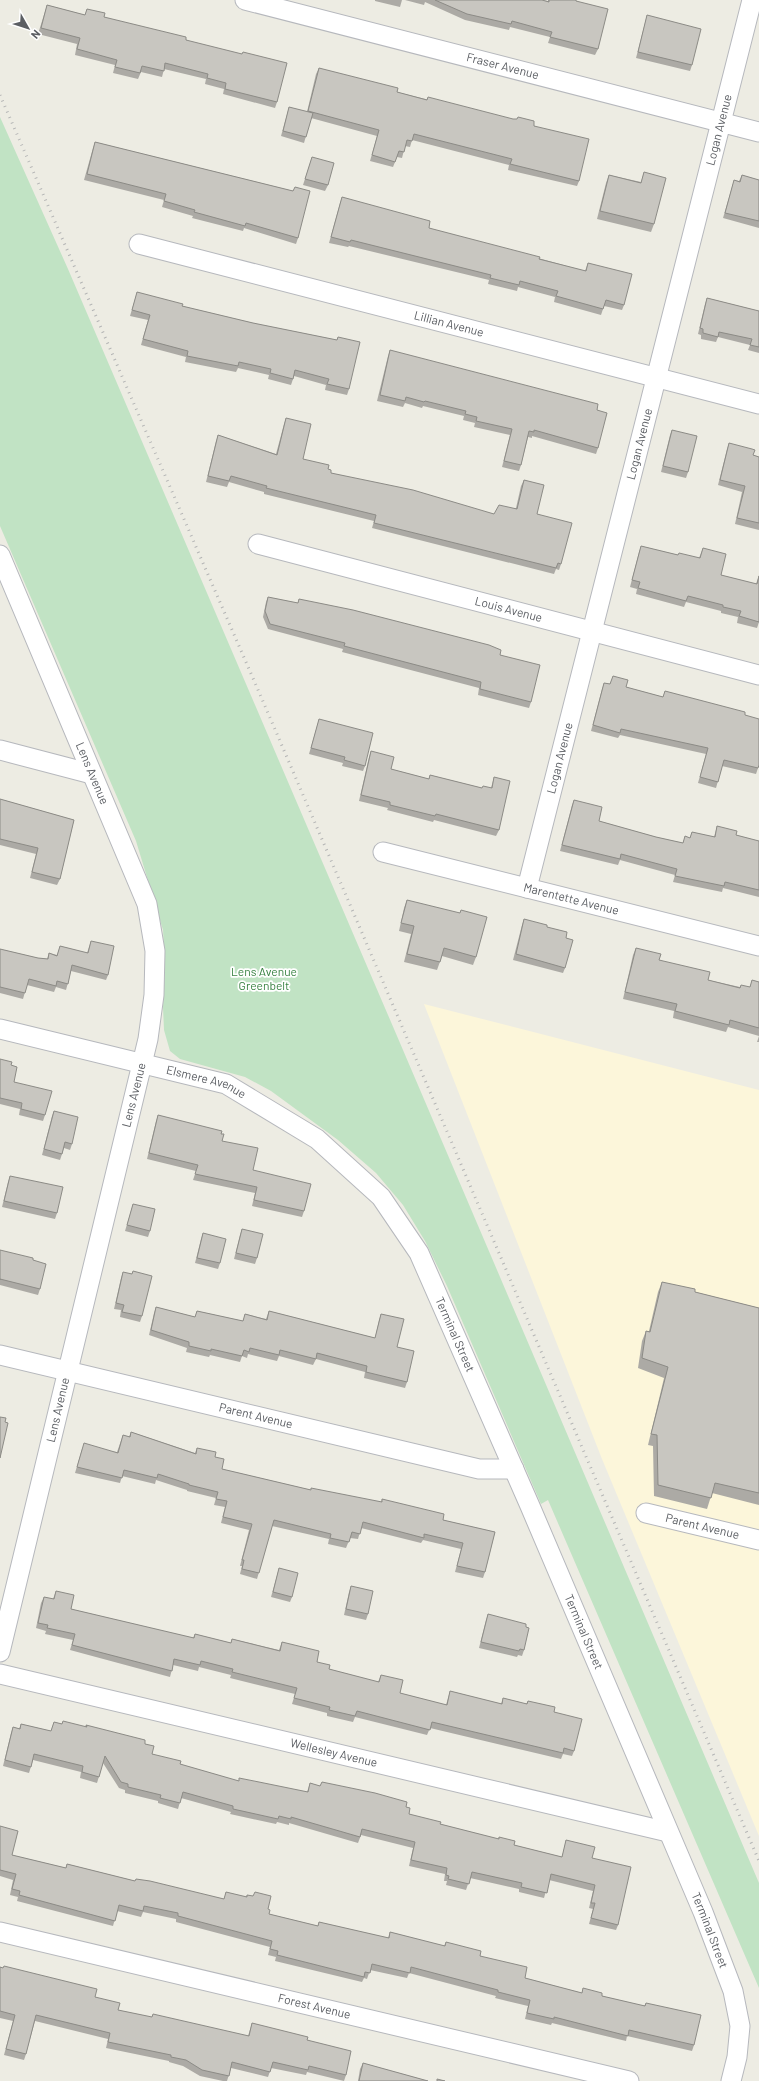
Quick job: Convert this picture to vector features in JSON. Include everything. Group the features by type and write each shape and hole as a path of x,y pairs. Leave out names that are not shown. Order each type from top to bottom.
{"street":[{"name":"Fraser Avenue","path":"246,0 759,132"},
{"name":"Logan Avenue","path":"527,888 752,0"},
{"name":"Lillian Avenue","path":"139,244 759,404"},
{"name":"Louis Avenue","path":"258,544 759,675"},
{"name":"Lens Avenue","path":"0,555 147,904 156,951 154,995 148,1038 0,1652"},
{"path":"0,750 92,774"},
{"name":"Marentette Avenue","path":"383,852 759,946"},
{"name":"Elsmere Avenue","path":"0,1029 226,1084 317,1139 381,1197"},
{"name":"Terminal Street","path":"381,1197 419,1253 514,1469 703,1912 733,1991 740,2026 737,2057 730,2081"},
{"name":"Parent Avenue","path":"0,1355 479,1469 514,1469"},
{"name":"Parent Avenue","path":"646,1513 759,1540"},
{"name":"Wellesley Avenue","path":"0,1674 668,1832"},
{"name":"Forest Avenue","path":"0,1932 629,2081"}],"shaded area":[{"path":"424,1004 759,1090 759,1836 602,1459"}],"green space":[{"name":"Lens Avenue Greenbelt","path":"0,117 68,269 759,1883 759,1988 548,1500 541,1504 447,1286 425,1241 403,1205 376,1173 338,1140 271,1091 245,1077 180,1059 170,1051 164,1030 163,1007 165,964 163,930 136,841 0,526"}],"building":[{"path":"435,0 542,0 549,2 549,0 576,0 608,9 598,49 550,37 552,32 512,21 511,24 467,14"},
{"path":"47,5 85,15 87,9 105,13 104,17 186,37 186,40 242,54 243,52 287,63 277,102 225,89 226,83 207,78 208,74 165,63 164,71 142,66 140,73 115,67 117,60 77,49 80,38 41,28"},
{"path":"647,15 701,29 692,65 638,52"},
{"path":"319,68 398,88 397,92 427,100 428,97 513,119 517,119 518,117 534,121 534,126 589,139 579,181 510,164 512,159 414,134 412,141 407,140 404,152 399,151 395,162 372,155 379,130 308,111"},
{"path":"289,107 313,113 306,137 283,131"},
{"path":"95,142 293,191 295,187 310,191 298,238 246,223 245,226 194,212 195,210 164,201 166,194 87,174"},
{"path":"312,157 334,163 328,185 305,179"},
{"path":"644,172 666,178 654,224 600,211 609,175 641,183"},
{"path":"742,175 759,180 759,221 725,213 734,180 740,182"},
{"path":"342,197 430,221 429,228 540,257 539,259 586,271 588,263 632,274 624,305 606,300 603,309 556,296 558,291 520,281 519,285 490,278 491,275 351,240 350,242 331,237"},
{"path":"137,292 183,304 182,306 253,323 337,340 338,337 360,342 349,389 327,384 329,379 295,370 293,379 270,373 271,369 239,362 238,366 187,356 188,351 143,339 150,315 132,310"},
{"path":"707,298 759,311 759,347 750,345 752,339 719,332 718,337 703,333 703,329 700,328"},
{"path":"390,350 598,404 597,410 607,413 598,448 534,430 534,432 529,431 521,465 504,461 512,429 476,421 477,417 465,414 466,411 406,397 405,401 380,395"},
{"path":"286,418 311,424 303,459 329,465 328,469 331,470 331,473 413,490 494,514 499,505 517,509 524,480 544,485 537,514 572,523 561,564 558,563 556,568 374,523 376,515 266,488 267,486 231,476 229,481 208,476 218,435 277,455"},
{"path":"672,430 697,436 688,472 663,466"},
{"path":"729,443 755,450 753,455 759,457 759,523 737,518 745,486 720,480"},
{"path":"641,546 678,555 679,553 700,558 703,548 726,554 721,575 757,584 759,576 759,622 739,616 741,611 723,607 723,605 688,596 686,601 638,588 640,582 632,580"},
{"path":"268,597 298,603 299,599 353,610 489,645 501,650 500,655 540,665 531,702 480,689 481,682 344,646 345,643 270,624 265,611"},
{"path":"613,676 628,680 626,687 663,697 665,691 745,712 745,715 759,719 758,768 724,760 718,782 700,777 708,748 621,729 620,733 593,725 604,683 610,684"},
{"path":"319,719 373,733 365,766 344,760 345,757 311,748"},
{"path":"371,751 394,757 391,769 429,779 430,775 482,788 483,786 492,788 494,777 510,781 499,830 436,814 435,816 390,805 390,802 361,795"},
{"path":"0,799 74,820 60,879 32,872 38,848 0,839"},
{"path":"574,800 602,807 599,821 683,843 685,836 690,838 692,832 715,837 717,826 737,831 736,835 759,841 759,890 725,882 724,886 675,876 677,869 621,854 620,859 562,845"},
{"path":"407,900 460,913 461,910 487,917 476,957 444,948 440,962 407,954 414,926 401,923"},
{"path":"524,919 567,932 566,938 573,940 565,968 516,954"},
{"path":"91,941 114,946 108,975 72,965 68,984 57,981 56,986 29,979 25,993 0,987 0,949 48,959 49,953 57,956 60,946 88,953"},
{"path":"636,948 661,954 659,960 710,972 708,980 740,988 741,985 750,987 752,980 759,982 759,1028 730,1020 729,1025 675,1011 677,1004 625,992"},
{"path":"0,1059 12,1062 11,1065 17,1067 14,1082 52,1091 45,1115 21,1109 22,1103 0,1098"},
{"path":"54,1111 78,1117 72,1144 65,1142 62,1154 44,1149"},
{"path":"158,1115 222,1131 221,1134 224,1134 222,1141 258,1148 253,1170 311,1184 304,1211 254,1200 257,1187 195,1174 198,1165 149,1153"},
{"path":"10,1176 63,1187 57,1213 4,1201"},
{"path":"133,1204 155,1209 150,1231 127,1225"},
{"path":"242,1229 263,1234 257,1258 236,1253"},
{"path":"203,1233 226,1239 220,1263 197,1258"},
{"path":"0,1250 33,1258 33,1260 46,1264 40,1289 0,1279"},
{"path":"133,1271 152,1276 142,1316 122,1312 124,1305 116,1303 123,1272 132,1274"},
{"path":"662,1282 695,1289 695,1292 759,1308 759,1493 715,1483 711,1498 658,1485 657,1435 651,1434 668,1367 642,1358 646,1331 650,1332"},
{"path":"156,1307 195,1317 197,1311 243,1321 245,1314 267,1320 269,1311 375,1338 381,1314 404,1319 397,1347 414,1351 407,1382 366,1372 367,1366 317,1353 316,1359 280,1350 279,1355 250,1348 249,1352 244,1350 242,1356 189,1346 189,1342 151,1330"},
{"path":"0,1417 6,1418 5,1422 8,1423 0,1458"},
{"path":"131,1432 196,1454 197,1448 216,1452 215,1457 224,1459 222,1469 311,1490 311,1488 382,1502 382,1499 444,1514 443,1520 495,1532 485,1572 457,1566 463,1543 424,1534 424,1538 363,1522 360,1534 352,1532 349,1542 330,1538 331,1534 274,1520 259,1573 242,1569 244,1560 242,1560 252,1524 223,1517 227,1501 216,1499 218,1492 189,1485 158,1474 157,1478 124,1470 122,1478 77,1467 84,1443 118,1453 123,1435 130,1437"},
{"path":"279,1568 298,1573 292,1597 273,1592"},
{"path":"351,1586 373,1591 368,1614 346,1609"},
{"path":"56,1591 74,1595 71,1609 194,1638 195,1634 231,1643 232,1639 280,1651 282,1642 319,1651 317,1662 330,1665 329,1669 379,1682 381,1675 403,1680 400,1693 447,1705 450,1691 502,1704 503,1698 527,1704 528,1701 555,1707 554,1712 582,1719 574,1751 564,1748 563,1753 432,1722 430,1730 357,1711 355,1716 329,1710 330,1707 294,1698 297,1688 232,1672 233,1669 201,1661 200,1665 174,1659 172,1671 72,1645 75,1634 47,1628 48,1625 38,1623 44,1597 54,1599"},
{"path":"488,1614 526,1624 526,1627 529,1628 524,1650 520,1649 519,1651 481,1642"},
{"path":"63,1721 87,1727 86,1725 145,1740 145,1744 154,1746 152,1754 181,1761 180,1764 239,1781 239,1778 308,1792 310,1783 320,1786 322,1782 375,1793 407,1802 406,1807 410,1808 409,1814 441,1822 440,1824 499,1839 499,1837 515,1841 514,1845 562,1857 566,1840 595,1847 592,1858 631,1867 618,1925 591,1918 595,1903 591,1903 595,1885 551,1874 547,1893 521,1887 522,1883 472,1872 469,1884 448,1879 449,1876 446,1875 447,1868 411,1860 415,1842 362,1829 360,1837 291,1817 291,1819 279,1816 278,1819 233,1809 233,1806 183,1792 180,1803 160,1798 161,1795 128,1787 128,1784 121,1782 105,1756 99,1777 82,1772 83,1766 34,1754 31,1767 5,1760 13,1727 20,1729 21,1724 51,1731 54,1722 62,1724"},
{"path":"0,1826 18,1831 12,1855 66,1868 67,1864 135,1881 136,1879 150,1881 224,1899 226,1892 247,1897 247,1895 253,1896 255,1892 271,1896 268,1909 270,1910 269,1914 318,1926 319,1922 389,1938 390,1932 445,1946 446,1942 481,1951 480,1956 527,1967 525,1978 582,1993 583,1988 602,1993 602,1996 645,2006 646,2003 701,2015 694,2045 629,2030 628,2036 554,2017 554,2019 527,2013 530,2000 411,1967 410,1973 372,1964 370,1973 365,1972 364,1977 277,1955 278,1951 270,1949 272,1941 178,1916 178,1913 144,1906 143,1911 119,1905 115,1921 19,1895 20,1891 12,1889 16,1874 0,1870"},
{"path":"4,1966 97,1989 95,1997 120,2003 118,2010 152,2017 153,2014 249,2036 252,2023 308,2037 307,2040 351,2051 346,2075 309,2066 308,2070 273,2062 270,2072 232,2062 229,2076 202,2070 186,2060 171,2057 171,2055 108,2042 110,2033 36,2015 26,2054 6,2049 15,2015 0,2011 0,1967 3,1968"},
{"path":"363,2063 428,2081 359,2081"}],"railway":[{"path":"0,95 262,699 759,1861"}]}
